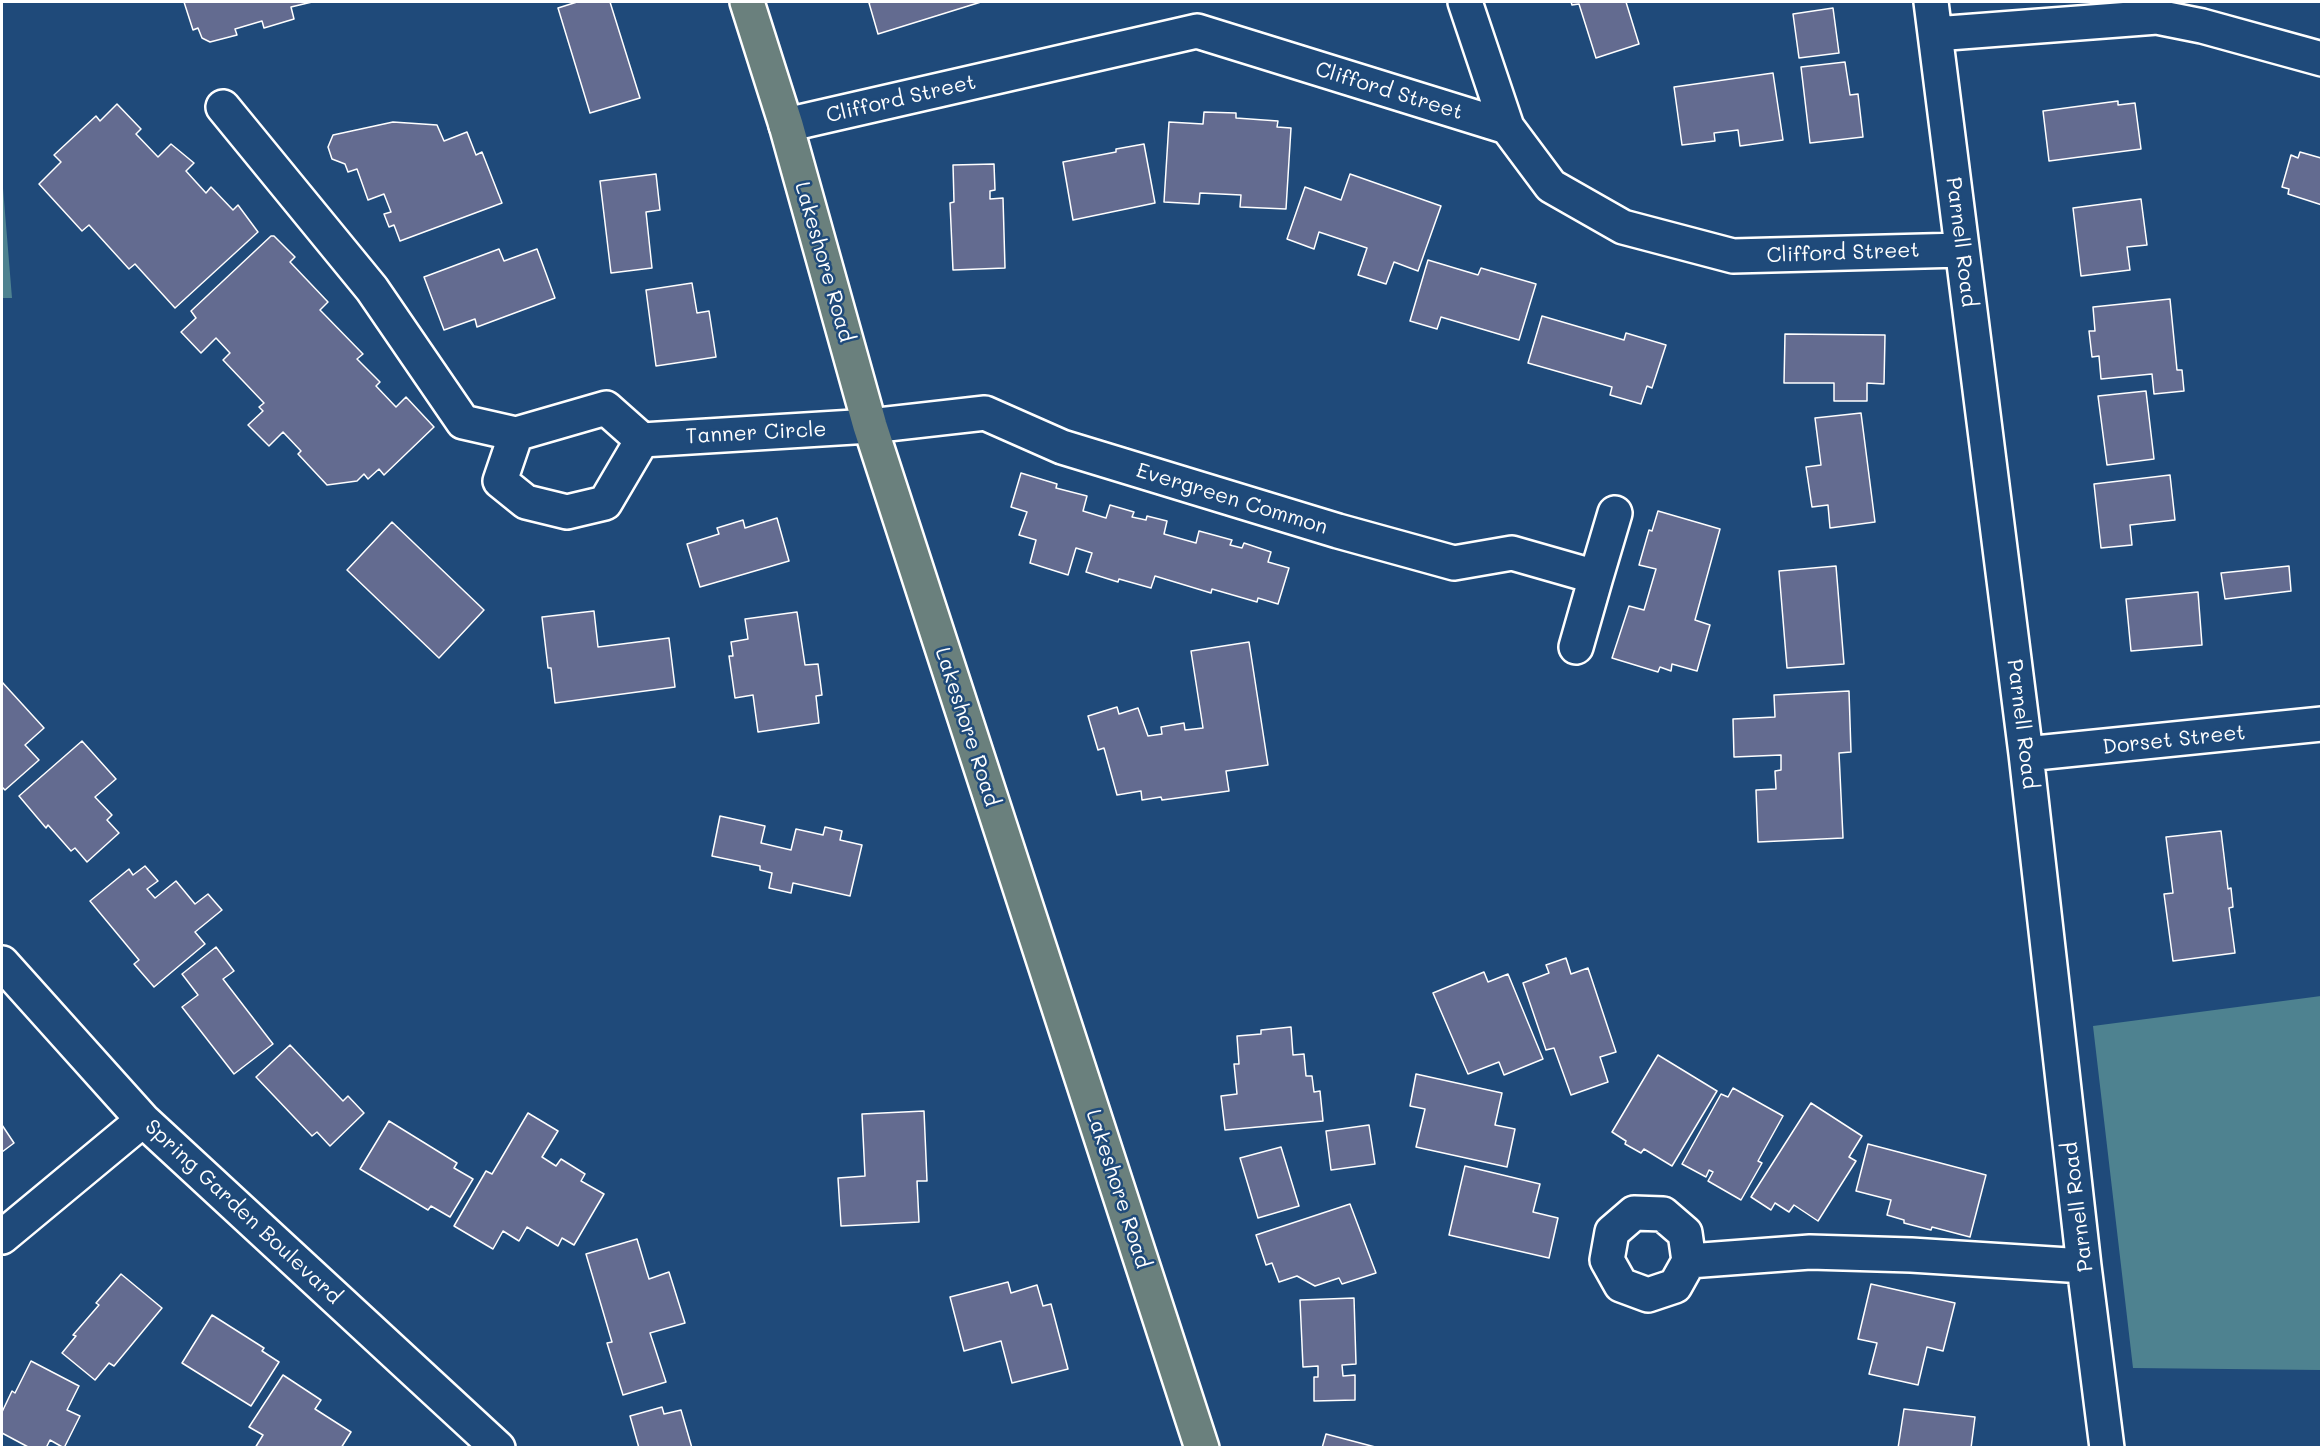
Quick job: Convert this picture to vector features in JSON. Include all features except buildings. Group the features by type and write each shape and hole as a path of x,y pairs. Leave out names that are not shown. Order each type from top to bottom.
{"main road":[{"name":"Lakeshore Road","path":"747,2 786,125 870,426 1202,1448"}],"street":[{"path":"1466,2 1507,127"},
{"name":"Parnell Road","path":"1931,2 2026,754 2107,1448"},
{"path":"1935,34 2157,17 2202,26 2322,59"},
{"name":"Clifford Street","path":"786,125 1197,31 1507,127 1551,186 1623,227 1733,256 1962,250"},
{"path":"223,107 372,289 463,422 516,434 606,408 642,440 605,503 567,512 526,502 500,481 516,434"},
{"name":"Evergreen Common","path":"870,426 985,413 1062,447 1338,531 1454,563 1512,553 1596,577"},
{"name":"Tanner Circle","path":"642,440 870,426"},
{"path":"1576,647 1615,513"},
{"name":"Dorset Street","path":"2026,754 2322,724"},
{"name":"Spring Garden Boulevard","path":"2,963 143,1120 498,1448"},
{"path":"2,1237 143,1120"},
{"path":"1689,1261 1810,1252 1911,1255 2084,1266"}],"green space":[{"path":"2,176 12,298 2,298"},
{"path":"2321,996 2321,1370 2133,1368 2093,1026"}]}
